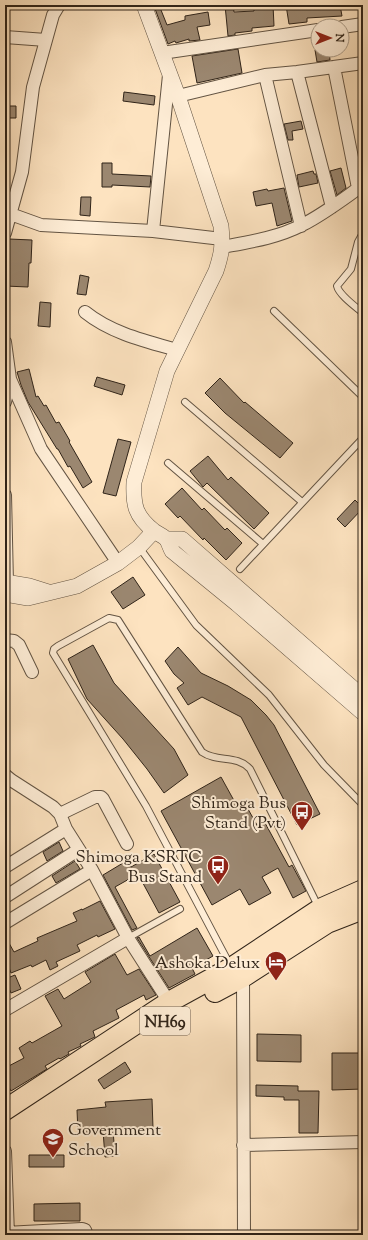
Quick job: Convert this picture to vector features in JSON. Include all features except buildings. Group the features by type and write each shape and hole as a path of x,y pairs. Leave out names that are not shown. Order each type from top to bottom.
{"highway":[{"name":"NH69","path":"5,1123 190,1005 363,890"},
{"name":"NH69","path":"323,916 363,909"},
{"name":"NH69","path":"5,1110 169,1002 237,973"}],"street":[{"path":"5,233 8,214 22,172 33,87 46,40 54,16 60,5"},
{"path":"144,5 178,96 221,226 222,243 221,256 216,271 167,371 134,482 133,499 138,515 166,539 172,551 237,604 363,713"},
{"path":"350,26 363,24"},
{"path":"162,53 310,31"},
{"path":"5,37 46,40"},
{"path":"178,96 264,75 363,63"},
{"path":"8,214 41,225 153,231 222,243 269,238 301,226 332,207 360,187 334,67"},
{"path":"297,72 332,207"},
{"path":"153,231 169,73"},
{"path":"264,75 301,226"},
{"path":"84,312 117,332 177,350"},
{"path":"5,342 10,379 41,449 118,563"},
{"path":"5,402 10,379"},
{"path":"5,495 6,588 29,586 48,592 77,586 118,563 139,547 154,530"},
{"path":"166,539 182,539 363,697"},
{"path":"5,640 14,641 19,645 32,672"},
{"path":"5,774 11,780 53,807 60,814 66,829 92,870 128,938 169,1002"},
{"path":"60,814 95,797 100,797 103,799 127,844"},
{"path":"5,867 66,829"},
{"path":"5,897 78,850"},
{"path":"5,923 92,870"},
{"path":"5,1010 128,938"},
{"path":"237,973 243,1145 244,1235"},
{"path":"243,1145 363,1142"},
{"path":"5,1150 7,1234 82,1229 87,1232 87,1235"}],"lane":[{"path":"363,233 358,242 351,269 339,283 337,288 363,313"},
{"path":"274,311 363,396"},
{"path":"185,402 302,502"},
{"path":"240,569 363,438"},
{"path":"168,463 263,544"},
{"path":"139,547 196,625 269,694 324,765 363,805"},
{"path":"237,973 146,806 54,653 54,649 58,646 109,618 118,620 202,752 208,756 216,758 238,760 250,769 323,916"},
{"path":"128,938 180,909"}],"place":[{"name":"Shimoga Bus Stand (Pvt)","path":"302,832"},
{"name":"Shimoga KSRTC Bus Stand","path":"218,886"},
{"name":"Ashoka Delux","path":"276,982"},
{"name":"Government School","path":"53,1158"}]}
